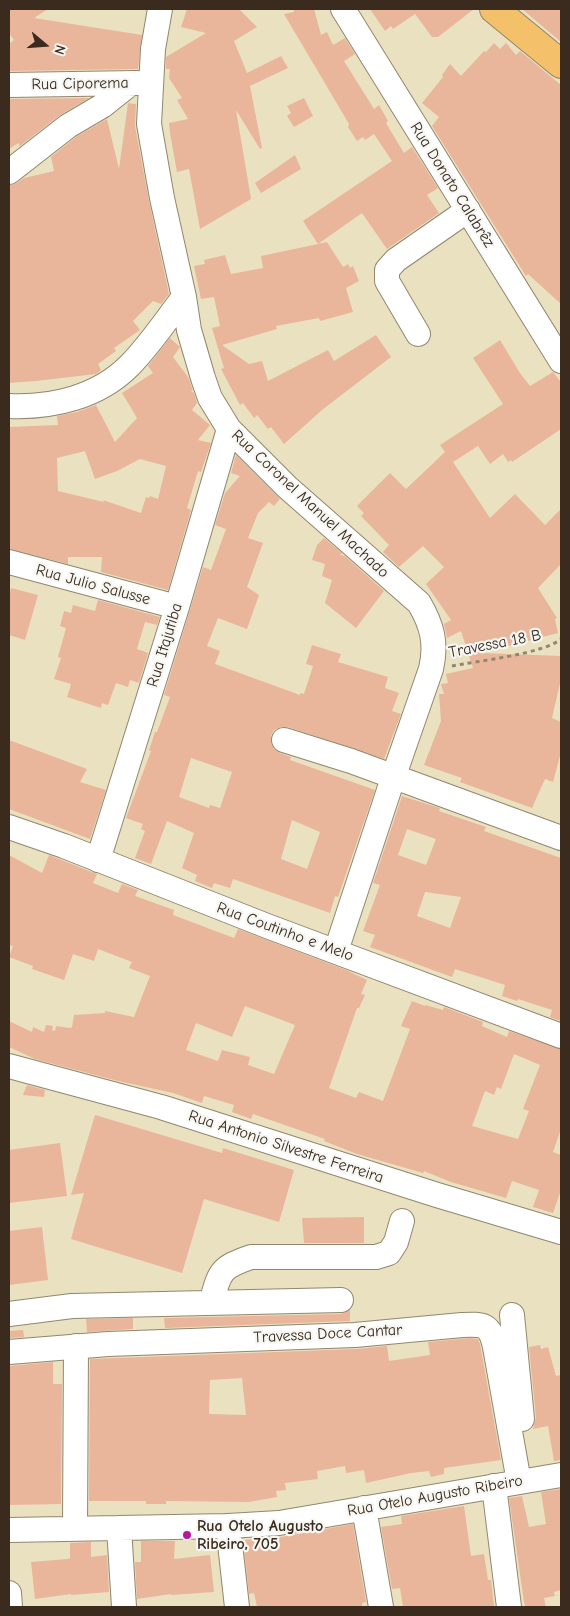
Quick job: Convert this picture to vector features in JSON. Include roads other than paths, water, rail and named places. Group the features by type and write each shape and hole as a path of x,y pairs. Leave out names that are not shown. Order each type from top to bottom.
{"main road":[{"path":"494,9 561,64"}],"street":[{"name":"Rua Coronel Manuel Machado","path":"160,9 153,49 141,82 189,330 210,398 229,429 287,487 419,603 429,620 434,640 434,658 431,669 336,951"},
{"name":"Rua Donato Calabrêz","path":"343,9 561,361"},
{"name":"Rua Ciporema","path":"9,85 141,82"},
{"path":"9,172 68,126 141,82"},
{"path":"418,334 386,281 387,270 396,260 468,210"},
{"path":"9,406 35,406 59,403 84,395 110,381 128,367 184,297"},
{"name":"Rua Itajutiba","path":"98,860 177,607 229,429"},
{"name":"Rua Julio Salusse","path":"9,562 177,607"},
{"path":"284,740 351,761 393,778 561,838"},
{"name":"Rua Coutinho e Melo","path":"9,827 64,846 267,926 561,1036"},
{"name":"Rua Antonio Silvestre Ferreira","path":"9,1066 161,1107 437,1195 561,1232"},
{"path":"211,1302 219,1275 232,1264 251,1257 376,1257 388,1253 396,1242 402,1220"},
{"path":"9,1314 72,1306 341,1300"},
{"path":"512,1315 526,1481"},
{"name":"Travessa Doce Cantar","path":"9,1352 76,1346 226,1338 355,1335 462,1324 486,1326 492,1334 526,1481"},
{"path":"75,1528 76,1346"},
{"name":"Rua Otelo Augusto Ribeiro","path":"9,1530 228,1526 279,1523 561,1476"},
{"path":"494,1486 509,1607"},
{"path":"364,1508 381,1607"},
{"path":"228,1526 237,1607"},
{"path":"118,1528 124,1607"},
{"path":"9,1593 10,1607"}],"place":[{"name":"Rua Otelo Augusto Ribeiro, 705","path":"187,1535"}]}
